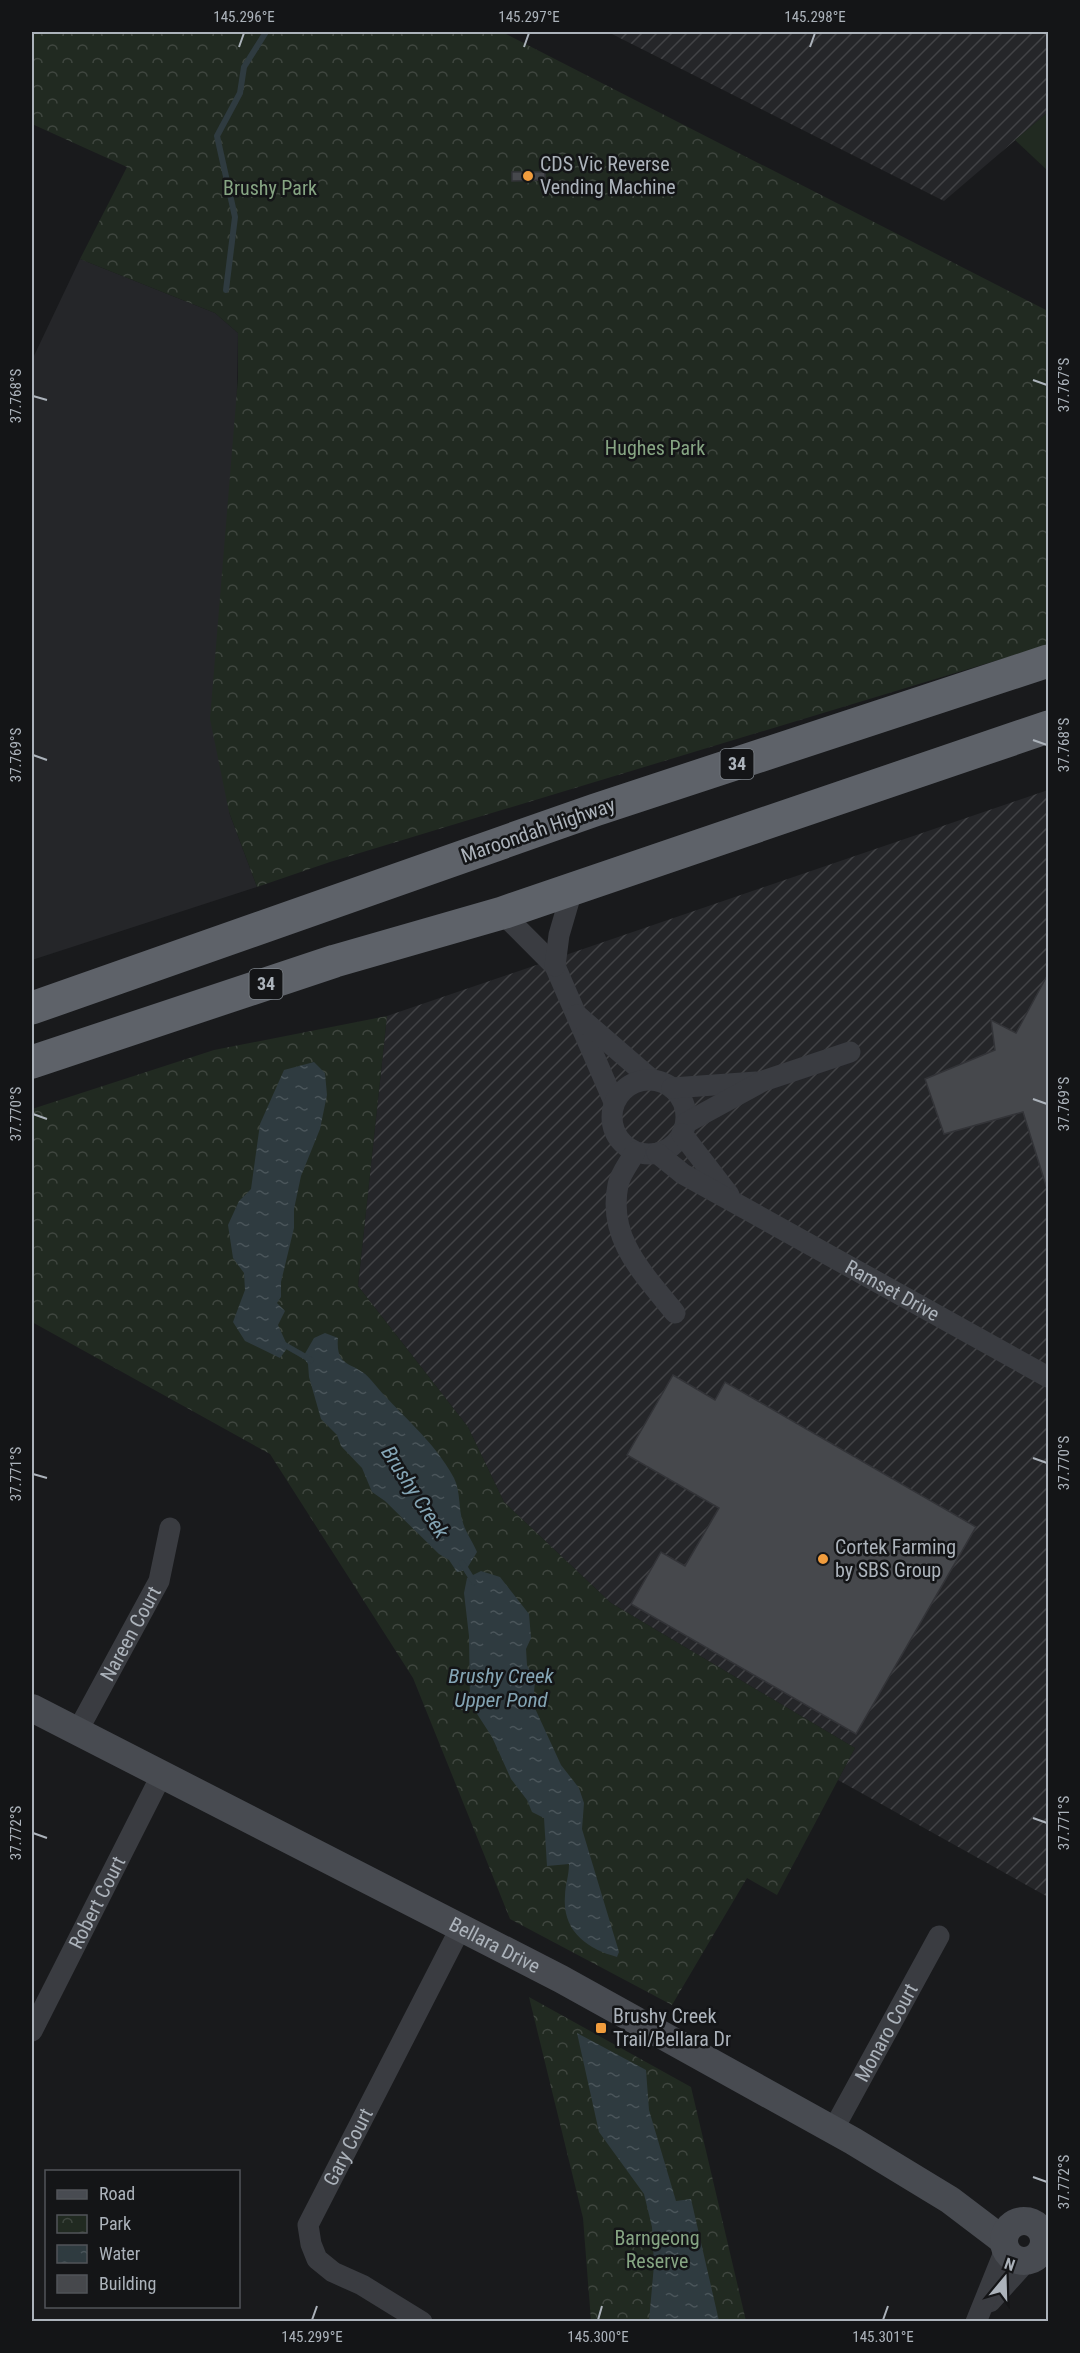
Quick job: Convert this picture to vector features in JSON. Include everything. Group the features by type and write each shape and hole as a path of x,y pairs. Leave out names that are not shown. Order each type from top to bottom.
{"highway":[{"name":"Maroondah Highway","path":"32,1008 426,869 1048,661"},
{"name":"34","path":"32,1062 335,961 502,913 1048,727"}],"main road":[{"name":"Bellara Drive","path":"32,1708 561,1979 650,2031 833,2130 1028,2246"}],"street":[{"path":"555,966 559,935 573,887"},
{"path":"502,913 555,966 572,1011 614,1102"},
{"path":"572,1011 651,1079 672,1088 763,1081"},
{"path":"651,1079 629,1085 614,1102 611,1114 617,1136 635,1152 657,1153 667,1149 684,1129 763,1081 850,1052"},
{"path":"672,1088 684,1104 684,1129"},
{"name":"Ramset Drive","path":"684,1129 735,1204"},
{"path":"635,1152 618,1183 616,1211 626,1252 675,1313"},
{"name":"Ramset Drive","path":"657,1153 683,1174 735,1204 1048,1377"},
{"name":"Nareen Court","path":"77,1732 159,1581 170,1528"},
{"name":"Robert Court","path":"32,2031 162,1774"},
{"name":"Gary Court","path":"423,2322 362,2285 333,2272 317,2259 311,2244 308,2224 461,1927"},
{"name":"Monaro Court","path":"833,2130 939,1936"},
{"path":"978,2318 1028,2246"}],"shaded area":[{"path":"608,32 1048,32 1048,112 944,201"},
{"path":"80,259 215,313 238,333 229,812 257,887 32,960 32,360"},
{"path":"1048,790 1048,1897 838,1780 855,1748 611,1603 504,1502 468,1427 358,1286 387,1016"}],"green space":[{"name":"Hughes Park","path":"32,32 502,32 1048,311 1048,645 330,862 257,887 229,812 210,719 238,378 238,333 215,313 80,259 127,167 32,124"},
{"path":"1048,112 1048,171 1015,140"},
{"path":"387,1016 358,1286 468,1427 504,1502 611,1603 855,1748 777,1895 747,1878 672,2005 510,1919 413,1678 270,1454 32,1322 32,1109 214,1050"},
{"name":"Barngeong Reserve","path":"529,1997 691,2087 746,2321 591,2321 583,2218"}],"water":[{"path":"314,1062 325,1073 327,1095 320,1129 301,1176 294,1209 294,1228 281,1282 281,1297 277,1303 285,1311 278,1325 288,1347 280,1358 245,1341 233,1322 245,1290 244,1273 233,1258 228,1225 239,1201 251,1189 260,1124 284,1070"},
{"path":"325,1333 338,1338 338,1348 343,1360 371,1380 446,1464 458,1489 463,1523 477,1552 466,1570 457,1572 449,1560 439,1554 385,1501 372,1492 362,1468 341,1446 337,1435 321,1419 309,1377 308,1364 303,1357 314,1338"},
{"name":"Brushy Creek Upper Pond","path":"481,1571 500,1577 529,1614 531,1638 526,1649 527,1665 535,1681 533,1704 561,1765 579,1788 584,1803 582,1829 619,1952 617,1957 596,1949 572,1929 565,1908 569,1864 547,1866 544,1818 532,1812 527,1800 511,1779 492,1737 470,1703 469,1636 464,1593 467,1578"},
{"path":"577,2033 646,2070 649,2110 676,2201 691,2199 719,2321 682,2321 679,2319 649,2321 654,2265 652,2227 644,2194 599,2132"}],"building":[{"name":"CDS Vic Reverse Vending Machine","path":"512,172 545,172 545,180 512,181"},
{"path":"1048,974 1048,1192 1023,1112 944,1134 925,1079 995,1050 991,1020 1016,1033"},
{"name":"Cortek Farming by SBS Group","path":"673,1375 715,1400 725,1382 976,1527 856,1734 631,1604 661,1552 685,1566 719,1508 627,1455"}],"waterway":[{"name":"Brushy Creek","path":"226,290 235,217 217,136 240,93 244,67 266,32"},
{"name":"Brushy Creek","path":"283,1344 311,1360"},
{"name":"Brushy Creek","path":"462,1563 474,1582"}],"place":[{"name":"CDS Vic Reverse Vending Machine","path":"528,176"},
{"name":"Cortek Farming by SBS Group","path":"823,1559"},
{"name":"Brushy Creek Trail/Bellara Dr","path":"601,2028"}],"park label":[{"name":"Brushy Park","path":"270,188"}]}
